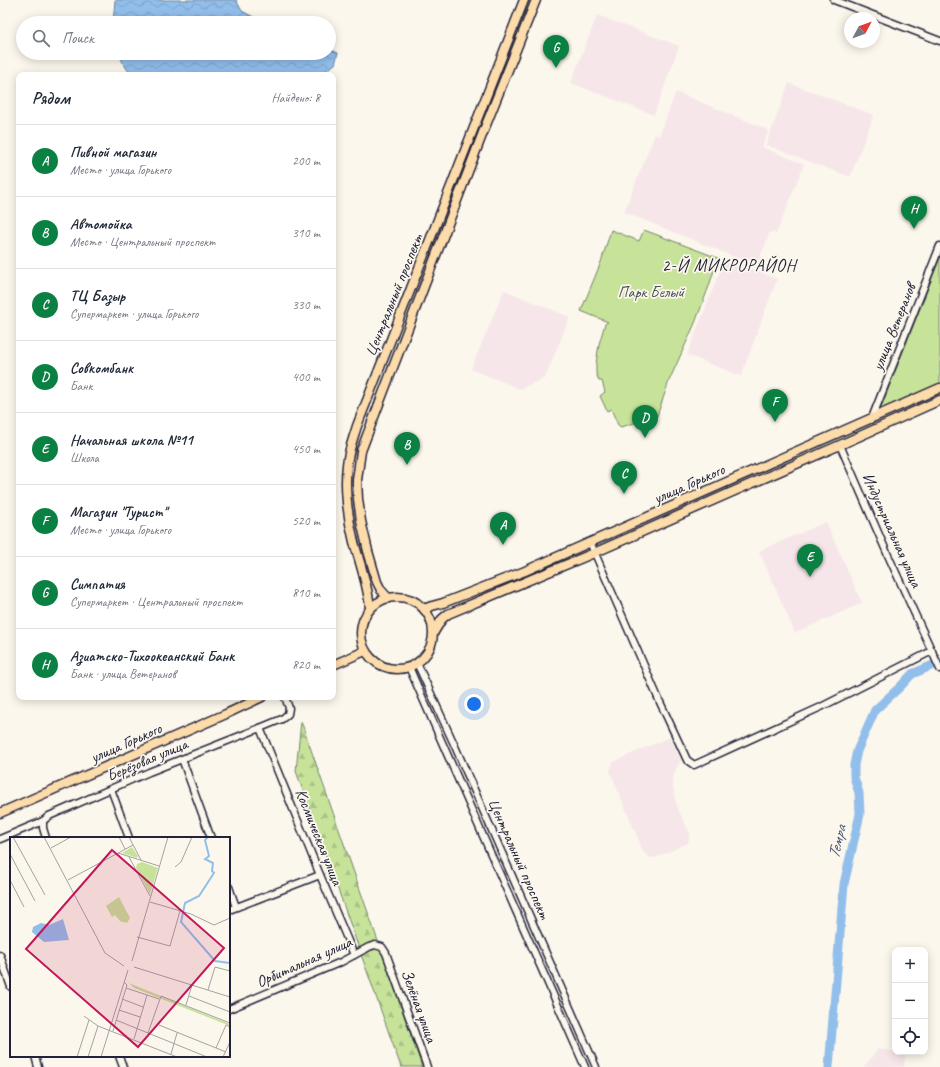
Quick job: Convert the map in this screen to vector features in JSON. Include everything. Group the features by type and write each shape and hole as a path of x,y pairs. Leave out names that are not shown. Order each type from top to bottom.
{"main road":[{"name":"Центральный проспект","path":"370,608 369,595 354,541 347,500 346,480 350,448 357,426 524,0"},
{"name":"Центральный проспект","path":"388,598 381,590 374,572 361,521 357,480 361,451 484,130 536,0"},
{"path":"430,241 440,245"},
{"name":"улица Горького","path":"424,609 525,571 940,388"},
{"name":"улица Горького","path":"434,632 442,619 448,614 594,553 940,400"},
{"path":"836,434 840,445"},
{"path":"346,480 357,480"},
{"path":"397,596 414,601 424,609 431,621 434,632 430,648 424,656 413,665 400,669 381,665 374,660 365,651 361,636 363,620 370,608 388,598 397,596"},
{"path":"336,664 365,651"},
{"name":"улица Горького","path":"0,813 255,700"}],"street":[{"path":"834,0 940,41"},
{"name":"улица Ветеранов","path":"872,418 940,246"},
{"name":"Индустриальная улица","path":"840,445 887,553 940,668"},
{"path":"590,542 684,754 687,760 694,765 821,707 932,651"},
{"name":"Центральный проспект","path":"413,665 497,870 585,1067"},
{"name":"Центральный проспект","path":"413,665 596,1067"},
{"name":"Берёзовая улица","path":"0,839 43,821 49,816 111,789 282,719 288,714 289,708 286,700"},
{"name":"Космическая улица","path":"260,728 354,955"},
{"path":"182,759 211,837"},
{"path":"111,789 129,837"},
{"path":"43,821 46,837"},
{"path":"230,909 320,875"},
{"path":"230,890 236,906"},
{"name":"Орбитальная улица","path":"230,1009 341,962 369,947 375,945 382,947 386,953"},
{"name":"Зелёная улица","path":"386,953 427,1067"},
{"path":"0,955 10,984"},
{"path":"35,1057 38,1067"},
{"path":"119,1057 123,1067"}],"shaded area":[{"path":"597,15 679,46 654,115 571,83"},
{"path":"789,83 874,115 850,177 766,145"},
{"path":"676,92 769,130 762,147 804,164 776,234 770,232 757,266 624,212 655,134 659,136"},
{"path":"725,258 777,279 741,376 687,355"},
{"path":"504,290 570,317 545,378 520,389 471,369"},
{"path":"826,522 862,603 795,633 759,551"},
{"path":"670,737 681,761 676,768 673,778 675,799 690,834 688,843 655,858 648,857 643,851 610,771 613,762"},
{"path":"878,1049 892,1051 892,1055 906,1055 904,1067 864,1067"}],"green space":[{"name":"Парк Белый","path":"611,230 639,241 644,230 718,258 695,323 669,381 657,416 621,427 618,425 611,409 607,411 600,396 605,392 602,381 599,381 596,373 599,344 605,324 608,322 581,311 601,262"},
{"path":"940,258 940,384 880,410"},
{"path":"301,721 422,1067 401,1067 296,771"}],"water":[{"path":"115,0 236,0 242,11 252,16 114,16"},
{"path":"336,52 338,53 335,64 324,72 129,72 122,60 336,60"}],"waterway":[{"name":"Темра","path":"829,1067 844,884 860,814 859,793 854,777 854,765 857,751 875,710 912,674 940,662"}],"place":[{"name":"Симпатия","path":"556,68"},
{"name":"Азиатско-Тихоокеанский Банк","path":"914,229"},
{"name":"Магазин \"Турист\"","path":"775,422"},
{"name":"Совкомбанк","path":"645,438"},
{"name":"Автомойка","path":"407,465"},
{"name":"ТЦ Базыр","path":"624,494"},
{"name":"Пивной магазин","path":"503,545"},
{"name":"Начальная школа №11","path":"810,577"}],"district":[{"name":"2-Й МИКРОРАЙОН","path":"729,265"}]}
